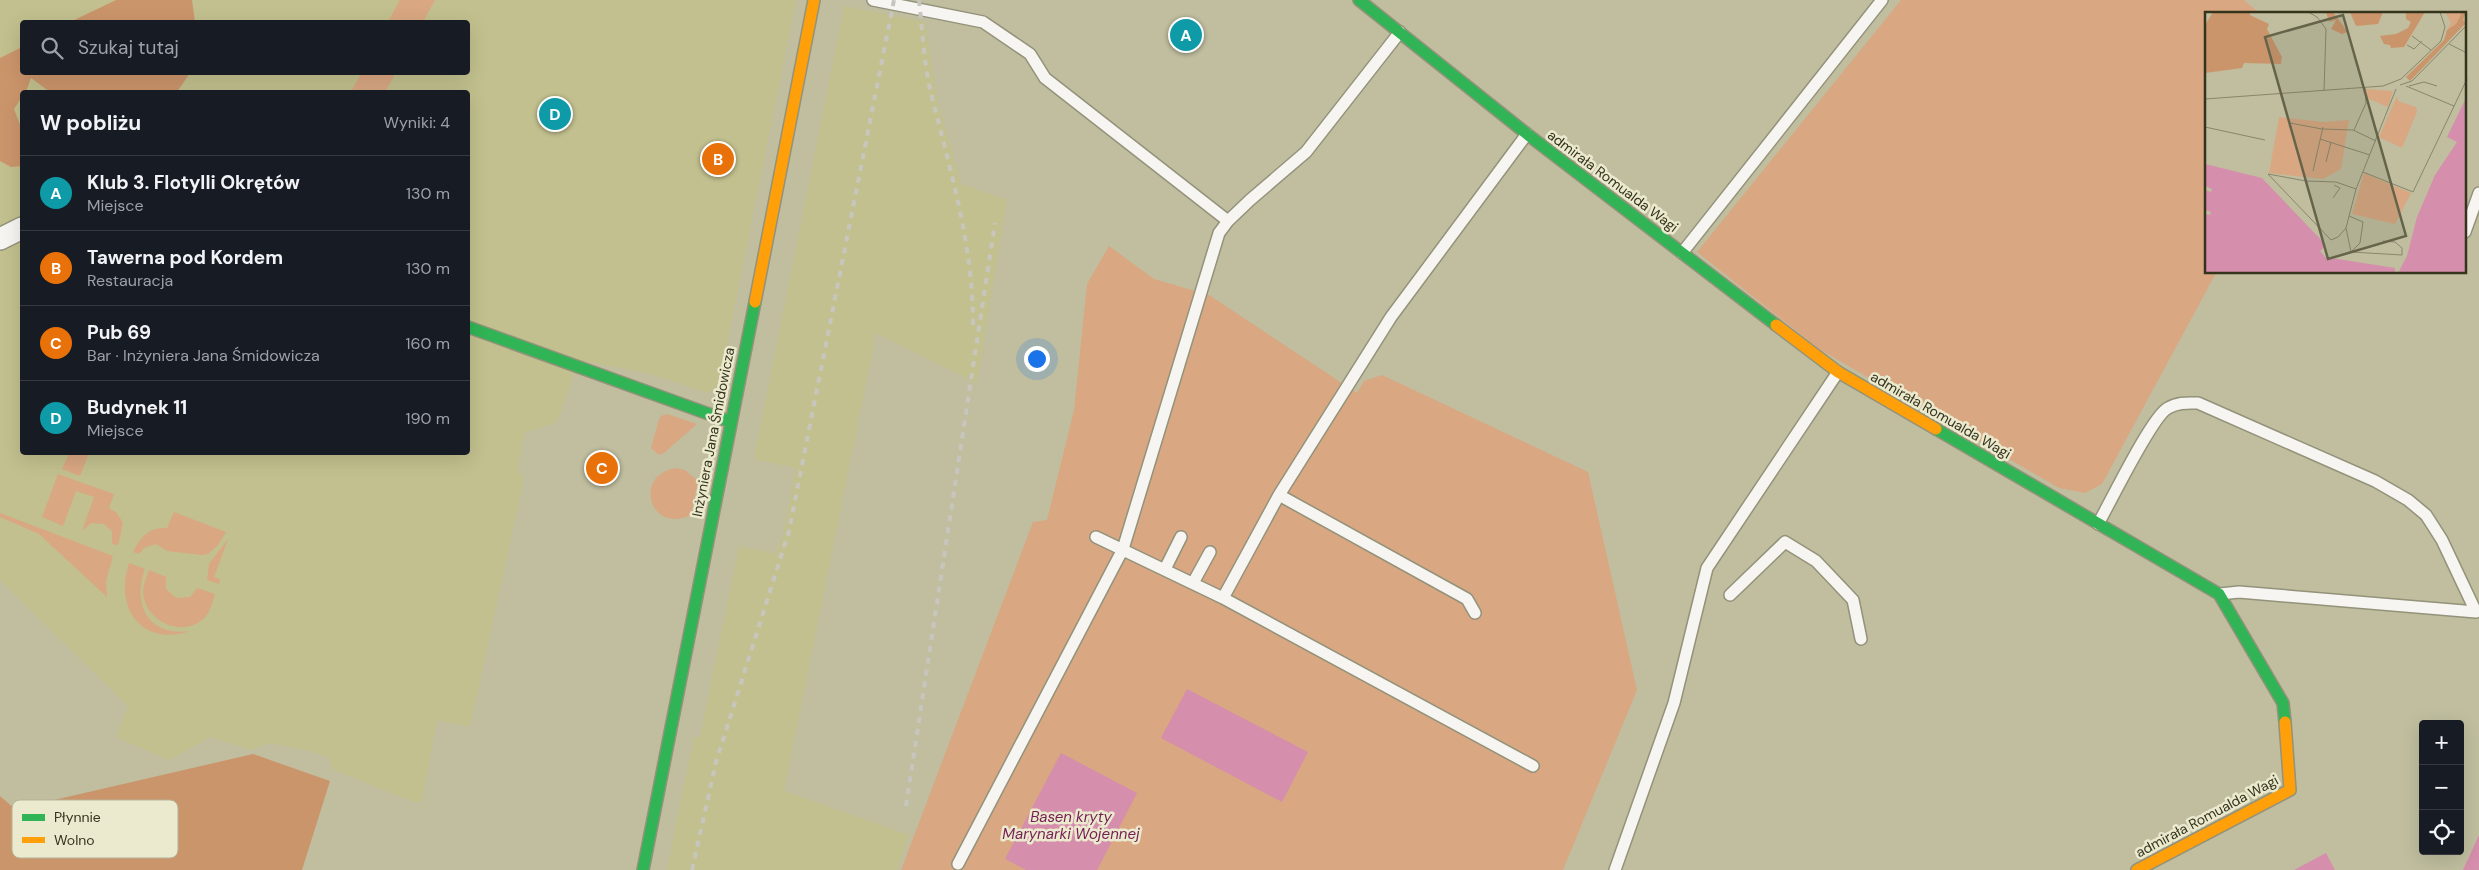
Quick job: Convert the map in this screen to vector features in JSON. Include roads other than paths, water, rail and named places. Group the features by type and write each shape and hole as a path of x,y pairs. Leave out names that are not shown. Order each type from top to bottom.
{"street":[{"name":"Inżyniera Jana Śmidowicza","path":"643,870 814,0"},
{"name":"admirała Romualda Wagi","path":"1359,0 1527,134 1838,372 2219,594 2284,703 2290,790 2137,870"},
{"path":"0,239 20,229"},
{"path":"470,328 731,422"}],"lane":[{"path":"873,0 983,22 1030,54 1045,78 1228,221"},
{"path":"1682,253 1882,0"},
{"path":"958,864 1123,549 1218,233 1228,221 1306,152 1400,32"},
{"path":"1224,598 1280,495 1391,317 1527,134"},
{"path":"2466,229 2479,193"},
{"path":"1615,870 1674,703 1706,568 1838,372"},
{"path":"2098,524 2148,433 2166,408 2180,403 2198,403 2375,481 2408,500 2426,515 2442,540 2478,614"},
{"path":"1280,495 1467,600 1475,614"},
{"path":"1096,537 1224,598 1533,766"},
{"path":"1164,569 1181,537"},
{"path":"1730,595 1785,542 1816,561 1853,600 1861,640"},
{"path":"1193,584 1210,552"},
{"path":"2219,594 2239,592 2478,614"}],"water":[{"path":"1187,689 1308,752 1282,802 1161,738"},
{"name":"Basen kryty Marynarki Wojennej","path":"1061,753 1137,793 1097,870 1026,870 1005,859"},
{"path":"2479,835 2479,870 2463,870"},
{"path":"2326,853 2335,870 2294,870"}],"railway":[{"path":"692,870 716,762 789,531 894,0"},
{"path":"919,0 929,85 965,236 972,298 973,329"},
{"path":"906,806 995,223"}],"place":[{"name":"Klub 3. Flotylli Okrętów","path":"1186,35"},
{"name":"Budynek 11","path":"555,114"},
{"name":"Tawerna pod Kordem","path":"718,159"},
{"name":"Pub 69","path":"602,468"}]}
